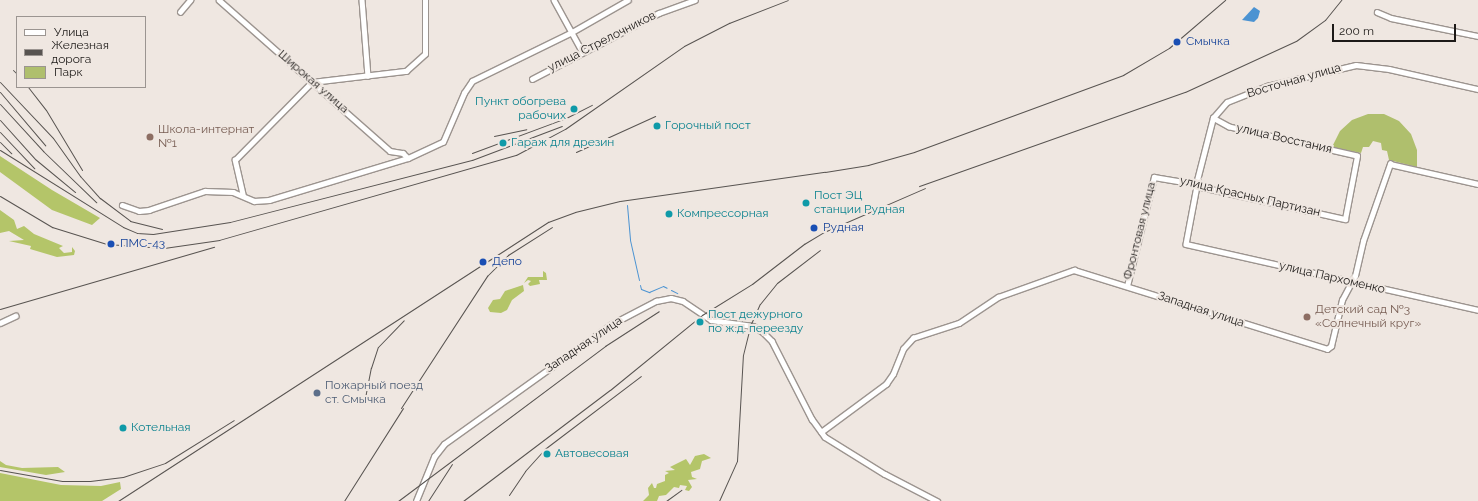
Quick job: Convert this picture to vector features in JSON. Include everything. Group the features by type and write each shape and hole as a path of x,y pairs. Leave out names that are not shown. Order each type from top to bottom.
{"street":[{"path":"180,12 190,0"},
{"name":"Широкая улица","path":"219,0 390,151 403,153 408,158"},
{"path":"362,0 368,76"},
{"path":"243,196 235,160 274,118 312,82 408,70 425,54 426,0"},
{"path":"554,0 582,52"},
{"path":"122,205 143,211 205,192 228,191 254,201 285,197 408,158 442,144 464,93 472,81 572,32 628,0"},
{"name":"улица Стрелочников","path":"532,79 663,11 695,0"},
{"path":"1377,12 1400,20 1478,36"},
{"name":"Восточная улица","path":"1213,118 1224,104 1252,92 1305,75 1352,66 1389,69 1478,89"},
{"path":"1197,185 1213,118"},
{"name":"улица Восстания","path":"1213,118 1229,127 1357,156 1345,219"},
{"path":"1352,283 1362,241 1390,164 1478,184"},
{"name":"улица Красных Партизан","path":"1154,177 1197,185 1345,219"},
{"name":"Фронтовая улица","path":"1127,286 1154,177"},
{"name":"улица Пархоменко","path":"1197,185 1186,244 1352,283 1478,310"},
{"name":"Западная улица","path":"821,432 886,384 893,374 903,349 913,338 959,323 998,297 1074,270 1327,349 1331,346 1342,300 1352,283"},
{"name":"Западная улица","path":"416,501 434,457 444,444 605,328 668,298 683,301 711,320 753,326 763,332 772,341 821,432 832,443 937,501"},
{"path":"0,323 15,316"}],"green space":[{"path":"1368,114 1384,114 1399,121 1411,134 1417,150 1417,167 1389,160 1387,151 1382,150 1381,143 1373,141 1369,147 1363,147 1361,153 1332,147 1340,131 1352,120"},
{"path":"0,156 52,190 100,218 92,225 52,210 0,172"},
{"path":"0,210 14,220 17,229 24,226 34,234 63,246 59,248 64,253 72,252 72,247 75,251 74,255 57,257 30,249 31,246 9,241 24,240 9,231 0,233"},
{"path":"543,271 546,273 547,280 539,280 540,284 530,286 528,284 531,281 528,280 524,283 528,277 543,277"},
{"path":"523,285 524,291 512,300 507,310 501,313 490,312 488,308 493,300 500,299 505,291"},
{"path":"704,454 711,458 702,461 700,469 691,472 692,477 697,479 688,480 692,487 689,491 685,490 687,486 680,485 679,488 674,487 666,495 659,496 657,501 643,501 649,495 648,488 652,483 654,488 656,488 657,484 665,481 665,475 669,473 665,471 675,470 670,467 686,459 690,465 695,456"},
{"path":"0,461 6,465 22,468 58,467 65,472 46,475 0,467"},
{"path":"0,473 61,485 101,486 120,482 121,489 102,501 0,501"}],"water":[{"path":"1254,7 1260,11 1258,18 1254,22 1242,20"}],"waterway":[{"path":"627,205 630,240 639,280"},
{"path":"640,285 641,289 649,292 663,286 667,288"},
{"path":"671,290 677,293"}],"railway":[{"path":"0,196 52,227 107,244 164,248 219,240 516,155 565,129 684,46 729,23 788,0"},
{"path":"118,501 548,222 575,212 620,201 868,165 914,152 1123,75 1169,48 1225,0"},
{"path":"919,186 1185,92 1296,41 1325,20 1341,0"},
{"path":"13,70 16,73"},
{"path":"0,82 53,138 80,176 100,198 130,221 162,229"},
{"path":"29,88 46,110 82,170"},
{"path":"0,92 45,145"},
{"path":"0,104 43,151 96,202"},
{"path":"472,153 566,118 592,105"},
{"path":"576,152 655,116"},
{"path":"0,120 35,159 75,192"},
{"path":"0,150 123,227 137,233 153,234 230,222 472,160 562,126"},
{"path":"494,136 526,129"},
{"path":"0,132 34,168"},
{"path":"0,142 11,153"},
{"path":"463,501 610,390 702,315 752,284 804,244 824,232 925,188"},
{"path":"401,408 487,276 508,255 552,227"},
{"path":"0,309 214,247"},
{"path":"719,501 737,461 743,355 750,326 760,304 777,283 820,250"},
{"path":"398,501 605,346 659,311"},
{"path":"364,403 371,368 378,347 404,320"},
{"path":"509,495 525,471 546,448 641,376"},
{"path":"344,501 403,408"},
{"path":"0,470 62,481 90,481 123,477 165,463 234,420"},
{"path":"428,501 452,464"},
{"path":"666,501 681,490"}],"place":[{"name":"Смычка","path":"1177,42"},
{"name":"Пункт обогрева рабочих","path":"574,109"},
{"name":"Горочный пост","path":"657,126"},
{"name":"Школа-интернат №1","path":"150,137"},
{"name":"Гараж для дрезин","path":"503,143"},
{"name":"Пост ЭЦ станции Рудная","path":"806,203"},
{"name":"Компрессорная","path":"669,214"},
{"name":"Рудная","path":"814,228"},
{"name":"ПМС-43","path":"111,244"},
{"name":"Депо","path":"483,262"},
{"name":"Детский сад №3 «Солнечный круг»","path":"1307,317"},
{"name":"Пост дежурного по ж.д. переезду","path":"700,322"},
{"name":"Пожарный поезд ст. Смычка","path":"317,393"},
{"name":"Котельная","path":"123,428"},
{"name":"Автовесовая","path":"547,454"}]}
